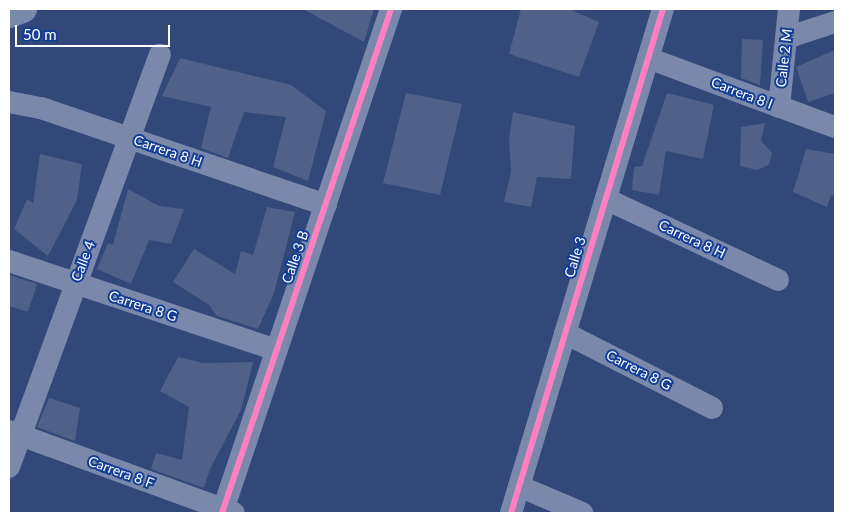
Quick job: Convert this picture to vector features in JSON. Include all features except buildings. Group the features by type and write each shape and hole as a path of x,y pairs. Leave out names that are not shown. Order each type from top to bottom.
{"main road":[{"path":"9,14 24,9"}],"street":[{"name":"Calle 3 B","path":"227,512 277,350 391,9"},
{"name":"Calle 3","path":"511,513 663,9"},
{"name":"Calle 2 M","path":"779,107 789,9"},
{"path":"786,38 835,22"},
{"name":"Calle 4","path":"9,467 15,433 74,285 160,55"},
{"name":"Carrera 8 I","path":"648,58 835,127"},
{"name":"Carrera 8 H","path":"9,102 41,108 326,205"},
{"name":"Carrera 8 H","path":"606,199 778,280"},
{"name":"Carrera 8 G","path":"9,261 74,285 277,350"},
{"name":"Carrera 8 G","path":"565,333 712,408"},
{"name":"Carrera 8 F","path":"15,433 227,512"},
{"path":"519,486 582,513"}],"cycle path":[{"path":"222,513 391,9"},
{"path":"511,513 663,9"}]}
